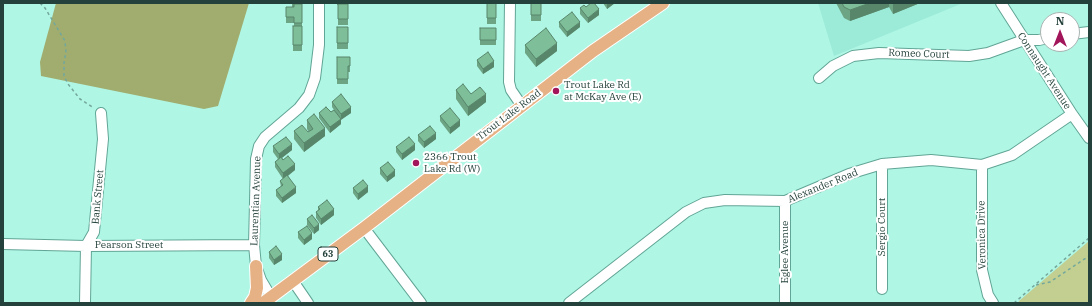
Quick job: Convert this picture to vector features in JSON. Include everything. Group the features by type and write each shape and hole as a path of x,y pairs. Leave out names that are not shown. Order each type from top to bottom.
{"main road":[{"name":"Trout Lake Road","path":"267,300 364,228 593,52 663,3"},
{"path":"251,303 255,297 257,288 256,266"}],"street":[{"name":"Laurentian Avenue","path":"267,300 256,266 254,245 256,159 260,146 265,137 299,108 309,95 315,78 318,52 319,3"},
{"path":"510,3 509,82 511,90 522,106"},
{"name":"Connaught Avenue","path":"1001,3 1089,138"},
{"name":"Romeo Court","path":"819,78 833,66 853,56 879,53 969,56 988,53 1024,40 1040,40"},
{"name":"Bank Street","path":"85,303 86,246 94,232 102,139 101,113"},
{"name":"Alexander Road","path":"569,303 686,212 704,203 725,200 785,202 848,174 882,164 931,160 982,165 1012,155 1072,114"},
{"name":"Sergio Court","path":"882,164 882,289"},
{"name":"Veronica Drive","path":"982,165 982,270 988,296 993,303"},
{"name":"Eglee Avenue","path":"785,202 785,303"},
{"path":"364,228 421,303"},
{"name":"Pearson Street","path":"3,244 86,246 254,245"},
{"path":"293,281 308,303"}],"path":[{"path":"40,3 45,8 65,41 66,52 64,76 68,84 80,99 101,113"},
{"path":"1014,303 1089,238"},
{"path":"1034,285 1050,282 1088,256"}],"shaded area":[{"path":"56,3 249,3 218,106 204,109 41,76 40,62"},
{"path":"818,3 963,3 834,56"},
{"path":"1089,241 1089,303 1018,303 1019,301"}],"building":[{"path":"487,3 496,3 496,18 487,18"},
{"path":"531,3 541,3 541,15 531,15"},
{"path":"591,3 594,3 599,9 588,18 580,8 584,5 586,7"},
{"path":"842,3 870,3 850,10 844,7"},
{"path":"294,4 302,4 302,23 294,23 294,17 286,17 286,7 294,7"},
{"path":"338,4 348,4 348,19 338,19"},
{"path":"572,12 580,22 567,32 559,22"},
{"path":"293,26 302,26 302,45 293,45"},
{"path":"337,27 348,27 348,43 337,43"},
{"path":"480,28 496,28 496,40 480,40"},
{"path":"546,28 557,43 536,59 525,45"},
{"path":"488,52 494,61 483,69 477,60"},
{"path":"337,57 350,57 348,79 337,79"},
{"path":"463,84 471,94 480,87 486,94 468,107 456,90"},
{"path":"341,94 351,107 341,114 332,102"},
{"path":"326,107 331,112 334,110 341,119 330,127 319,113"},
{"path":"450,108 460,120 450,128 440,116"},
{"path":"314,114 325,128 304,143 294,131 302,125 308,132 313,129 307,120"},
{"path":"430,126 436,133 424,142 418,135"},
{"path":"286,137 292,144 279,154 273,146"},
{"path":"409,137 415,144 402,154 396,147"},
{"path":"288,156 295,164 283,173 275,162 281,157 283,160"},
{"path":"388,162 395,170 387,177 380,168"},
{"path":"287,175 296,187 282,198 276,190 283,185 280,181"},
{"path":"363,180 368,186 358,194 353,188"},
{"path":"327,200 334,209 321,219 316,212 320,209 318,207"},
{"path":"312,215 319,224 314,228 307,219"},
{"path":"307,226 312,233 304,240 298,232"},
{"path":"276,246 282,254 274,260 269,252"}],"place":[{"name":"Trout Lake Rd at McKay Ave (E)","path":"556,91"},
{"name":"2366 Trout Lake Rd (W)","path":"416,163"}]}
